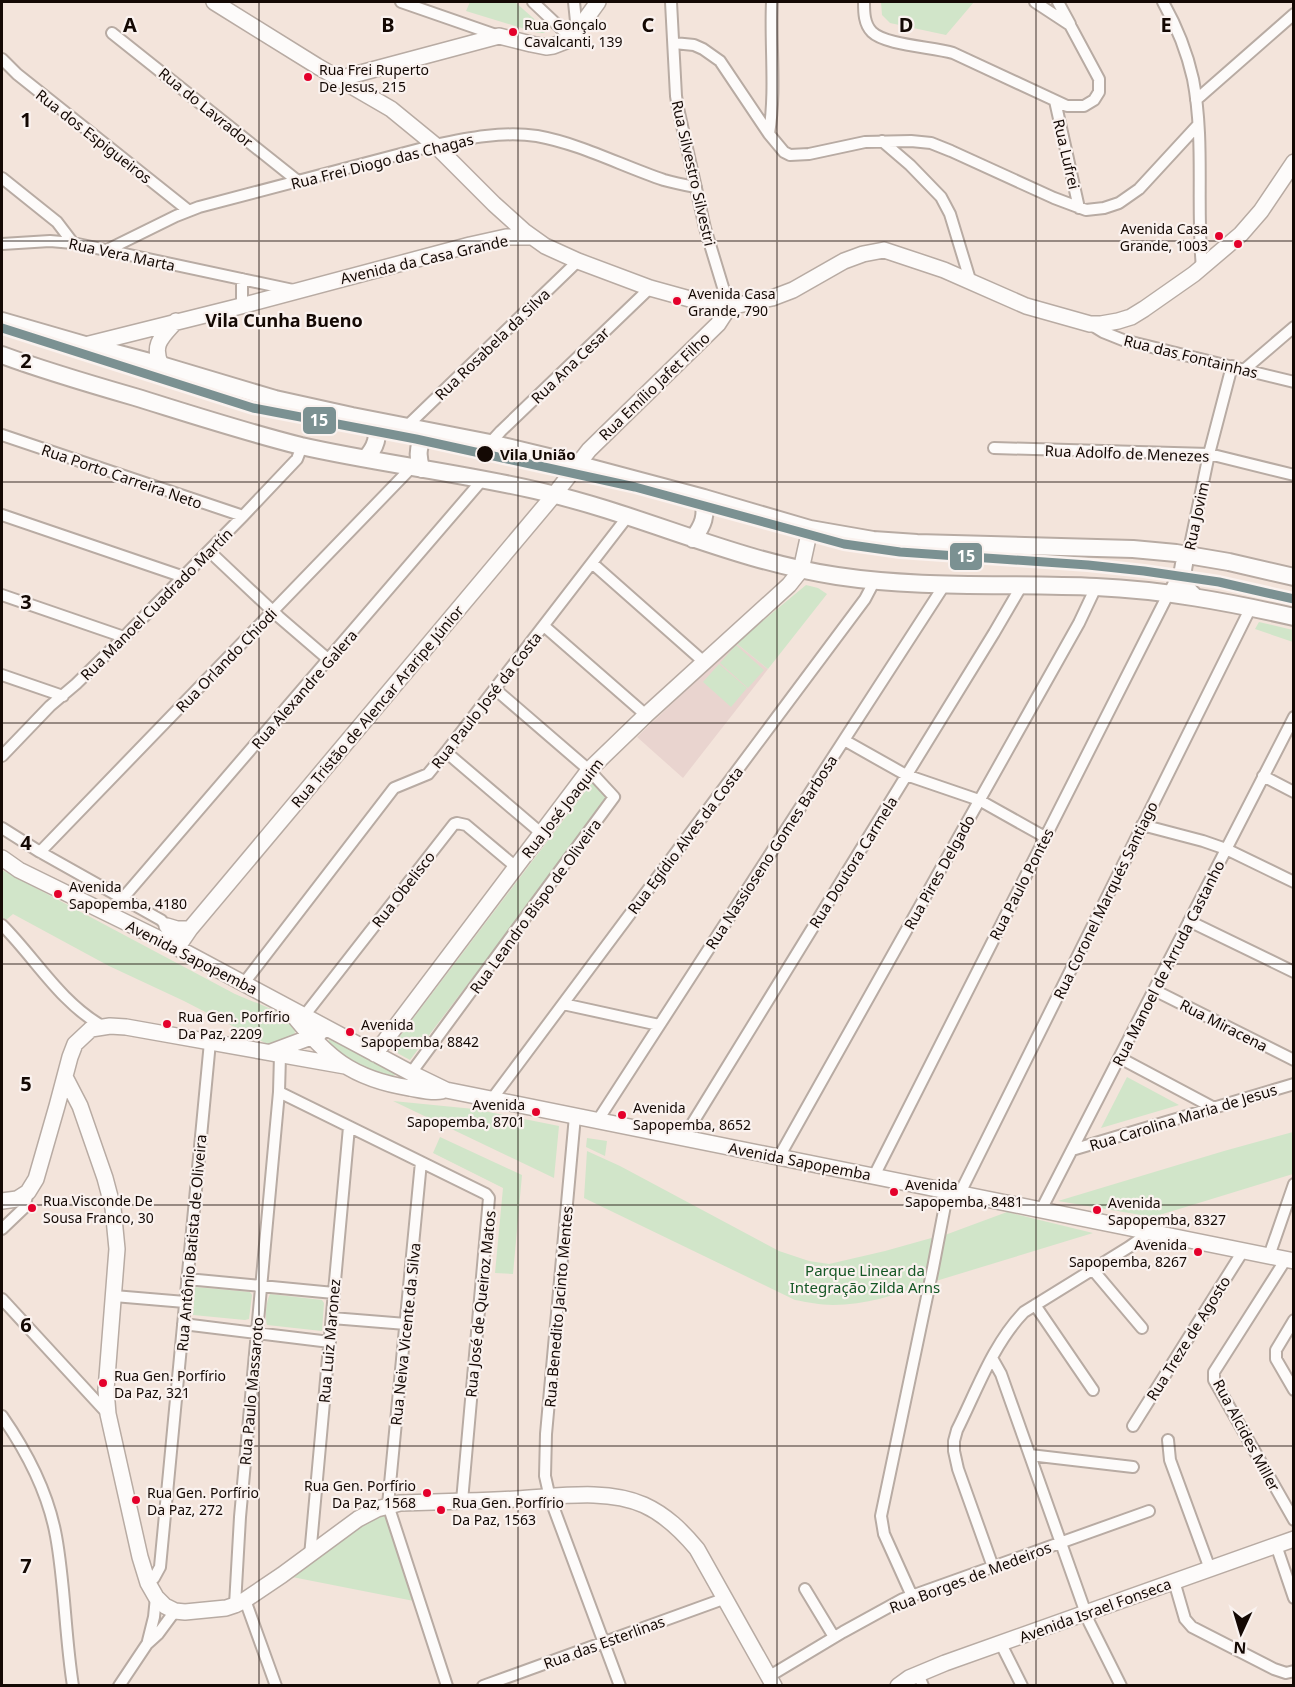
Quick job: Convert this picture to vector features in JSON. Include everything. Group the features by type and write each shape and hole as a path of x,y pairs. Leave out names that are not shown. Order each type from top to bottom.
{"main road":[{"path":"2,321 275,399 490,443 577,464 810,528 895,542 1133,549 1186,560 1229,562 1293,577"},
{"path":"2,355 183,412 302,446 483,479 554,495 628,516 742,555 801,570 875,580 1096,587 1169,592 1293,617"},
{"path":"366,458 373,451 378,436 376,421"},
{"path":"417,468 421,440 428,431"},
{"path":"693,539 704,523 704,498"},
{"path":"1186,560 1182,573 1183,583 1194,596"}],"street":[{"path":"214,2 391,109 435,145 494,204 545,246 650,288 729,307 772,298 793,290 844,261 884,250 944,270 1026,306 1090,324 1101,324 1131,317 1202,268 1241,234 1279,185 1293,162"},
{"path":"401,2 499,36 546,47 558,45 574,34 579,10 598,2"},
{"path":"533,2 574,34"},
{"name":"Rua Silvestro Silvestri","path":"671,2 676,96 705,228 729,307"},
{"path":"769,134 773,101 772,2"},
{"path":"864,2 864,17 868,27 881,39 953,53 1055,101 1067,105 1084,106 1094,100 1099,92 1099,79 1058,2"},
{"path":"1035,2 1070,25"},
{"path":"1168,4 1187,58 1196,100 1202,268"},
{"path":"1196,100 1293,14"},
{"name":"Rua do Lavrador","path":"112,33 299,182"},
{"path":"338,79 499,36"},
{"path":"674,43 694,45 704,49 720,61 769,134 784,152 790,155 809,154 865,142 931,143 1086,210 1104,208 1130,196 1198,125"},
{"name":"Rua dos Espigueiros","path":"2,59 17,74 189,211"},
{"name":"Rua Lufrei","path":"1055,101 1079,208"},
{"name":"Rua Frei Diogo das Chagas","path":"107,250 189,211 435,145 474,137 536,136 602,156 666,180 696,187"},
{"path":"882,141 910,165 941,197 950,214 971,282"},
{"path":"2,178 57,222 73,243"},
{"name":"Avenida da Casa Grande","path":"85,345 470,245 506,237 532,237"},
{"name":"Rua Vera Marta","path":"2,244 50,240 73,243 294,290"},
{"name":"Rua Rosabela da Silva","path":"406,427 578,261"},
{"path":"242,279 242,305"},
{"name":"Rua Ana Cesar","path":"490,443 650,288"},
{"name":"Rua Emílio Jafet Filho","path":"577,464 718,324 729,307"},
{"path":"161,365 156,347 176,321"},
{"name":"Rua das Fontainhas","path":"1090,324 1124,340 1293,382"},
{"path":"1245,369 1293,327"},
{"name":"Rua Jovim","path":"1169,592 1186,560 1209,454 1232,366"},
{"name":"Rua Porto Carreira Neto","path":"2,435 243,516"},
{"name":"Rua Manoel Cuadrado Martín","path":"2,756 50,706 63,696 184,577 297,459 302,446"},
{"name":"Rua Adolfo de Menezes","path":"994,448 1209,454 1293,475"},
{"name":"Rua Tristão de Alencar Araripe Júnior","path":"175,947 554,495 577,464"},
{"name":"Rua Orlando Chiodi","path":"40,852 273,611 417,468"},
{"name":"Rua Alexandre Galera","path":"123,898 483,479"},
{"path":"2,515 184,577"},
{"name":"Rua Paulo José da Costa","path":"244,983 394,788 428,774 628,516"},
{"name":"Rua José Joaquim","path":"375,1054 589,771 646,715 789,585 801,570 810,528"},
{"path":"209,551 329,660"},
{"path":"592,563 704,662"},
{"name":"Rua Egídio Alves da Costa","path":"492,1099 865,599 875,580"},
{"name":"Rua Nassioseno Gomes Barbosa","path":"598,1120 945,584"},
{"name":"Rua Doutora Carmela","path":"684,1137 1022,585"},
{"name":"Rua Pires Delgado","path":"779,1156 1079,624 1096,587"},
{"name":"Rua Paulo Pontes","path":"874,1176 1169,592"},
{"path":"2,595 124,637"},
{"name":"Rua Coronel Marqués Santiago","path":"912,1596 884,1534 881,1516 933,1268 954,1192 1251,607"},
{"path":"544,626 646,715"},
{"path":"2,675 63,696"},
{"path":"495,689 589,771"},
{"name":"Rua Manoel de Arruda Castanho","path":"1041,1210 1293,717"},
{"path":"844,740 906,775 979,800 1045,837"},
{"path":"446,752 540,833"},
{"name":"Rua Leandro Bispo de Oliveira","path":"407,1070 614,799 613,794 589,771"},
{"path":"1263,777 1293,792"},
{"name":"Rua Obelisco","path":"304,1016 454,824 466,825 516,867"},
{"path":"1142,825 1226,849 1293,882"},
{"path":"2,828 164,923 177,929 190,929"},
{"name":"Avenida Sapopemba","path":"2,858 19,870 156,937 447,1090 1290,1260"},
{"path":"1189,921 1293,972"},
{"path":"156,937 164,923"},
{"path":"164,923 172,934 175,947"},
{"path":"2,925 90,1026 126,1027 345,1066"},
{"name":"Rua Miracena","path":"1154,990 1293,1060"},
{"path":"563,1004 660,1025"},
{"name":"Avenida Sapopemba","path":"286,1007 325,1051 345,1066 381,1082 436,1092 447,1090"},
{"path":"5,1226 24,1208 28,1192 36,1179 70,1057 75,1044 90,1026"},
{"path":"276,1054 312,1036 330,1033 340,1035"},
{"name":"Rua Antônio Batista de Oliveira","path":"148,1583 160,1567 210,1042"},
{"name":"Rua Paulo Massaroto","path":"240,1602 240,1517 279,1092 276,1054"},
{"path":"1120,1058 1214,1108"},
{"path":"381,1082 398,1078 407,1070"},
{"path":"65,1077 80,1106 113,1208 117,1249 106,1390 108,1414 140,1557 148,1583 156,1597 165,1606 175,1611 197,1612 226,1608 240,1602 310,1556 358,1519 388,1505 594,1495 615,1497 644,1505 667,1518 684,1532 697,1549 726,1598 771,1681"},
{"name":"Rua Carolina Maria de Jesus","path":"1072,1150 1293,1084"},
{"name":"Rua José de Queiroz Matos","path":"279,1092 486,1194 490,1202 462,1501"},
{"name":"Rua Benedito Jacinto Mentes","path":"575,1116 546,1434 545,1476 550,1498 620,1686"},
{"name":"Rua Luiz Maronez","path":"310,1556 349,1127"},
{"name":"Rua Neiva Vicente da Silva","path":"388,1505 421,1162"},
{"path":"1269,1256 1293,1184"},
{"path":"5,1226 6,1201 17,1199 28,1192"},
{"path":"993,1568 958,1469 954,1451 957,1430 992,1358 1014,1322 1024,1312 1130,1247 1150,1232"},
{"name":"Rua Treze de Agosto","path":"1133,1426 1244,1251"},
{"name":"Rua Alcides Miller","path":"1290,1260 1214,1372 1214,1380 1293,1520"},
{"path":"1093,1270 1142,1328"},
{"path":"187,1279 334,1293"},
{"path":"114,1296 185,1302"},
{"path":"2,1299 108,1414"},
{"path":"1035,1305 1093,1390"},
{"path":"332,1318 406,1324"},
{"path":"1293,1320 1276,1350 1276,1359 1293,1390"},
{"path":"183,1324 330,1342"},
{"path":"992,1358 1001,1374 1086,1614 1121,1686"},
{"path":"2,1416 36,1473 56,1533 73,1686"},
{"path":"1168,1440 1170,1460 1210,1569"},
{"path":"1030,1455 1133,1467"},
{"path":"388,1505 447,1686"},
{"name":"Rua Borges de Medeiros","path":"771,1681 834,1637 912,1596 1149,1510"},
{"name":"Avenida Israel Fonseca","path":"898,1686 921,1680 1001,1644 1293,1539"},
{"path":"1276,1545 1293,1598"},
{"path":"1174,1581 1185,1618 1192,1626 1274,1669 1286,1673 1293,1671"},
{"path":"805,1589 834,1637"},
{"path":"147,1644 156,1597"},
{"name":"Rua das Esterlinas","path":"483,1686 726,1598"},
{"path":"240,1602 276,1686"},
{"path":"119,1686 147,1644 158,1634 175,1611"},
{"path":"1001,1644 1022,1686"}],"shaded area":[{"path":"736,643 768,669 683,778 637,737"}],"green space":[{"path":"470,2 515,2 541,25 545,33 538,33 466,11"},
{"path":"881,2 974,2 946,35 890,23 882,15"},
{"path":"806,585 818,588 827,594 768,669 736,643"},
{"path":"1259,622 1293,630 1293,642 1255,629"},
{"path":"736,645 764,670 748,688 720,663"},
{"path":"719,664 747,688 731,707 703,682"},
{"path":"593,781 609,799 410,1060 390,1049"},
{"path":"2,870 235,994 283,1015 294,1025 294,1037 269,1045 184,1001 109,966 13,914 6,920 2,917"},
{"path":"330,1037 395,1071 395,1075 388,1079 375,1075 330,1049 328,1042"},
{"path":"1127,1077 1179,1105 1101,1128"},
{"path":"393,1101 474,1109 559,1126 554,1178"},
{"path":"1293,1132 1293,1174 1153,1217 1058,1201 1224,1151"},
{"path":"440,1137 522,1175 513,1274 495,1273 503,1188 433,1153"},
{"path":"587,1138 607,1141 605,1156 586,1147"},
{"name":"Parque Linear da Integração Zilda Arns","path":"587,1151 620,1166 779,1251 809,1261 829,1264 935,1237 925,1284 892,1295 845,1305 795,1300 584,1198"},
{"name":"Parque Linear da Integração Zilda Arns","path":"1007,1212 1093,1233 936,1281 945,1235"},
{"path":"195,1287 250,1292 252,1295 249,1319 193,1315"},
{"path":"270,1294 322,1300 324,1303 322,1331 267,1325 266,1310"},
{"path":"388,1505 419,1602 282,1575"}],"transit line":[{"name":"15","path":"2,328 253,408 416,439 635,487 844,544 900,552 1144,571 1219,582 1294,599"}],"place":[{"name":"Rua Gonçalo Cavalcanti, 139","path":"513,32"},
{"name":"Rua Frei Ruperto De Jesus, 215","path":"308,77"},
{"name":"Avenida Casa Grande, 1003","path":"1219,236"},
{"name":"Avenida Casa Grande, 790","path":"677,301"},
{"name":"Vila União","path":"485,454"},
{"name":"Avenida Sapopemba, 4180","path":"58,894"},
{"name":"Rua Gen. Porfírio Da Paz, 2209","path":"167,1024"},
{"name":"Avenida Sapopemba, 8842","path":"350,1032"},
{"name":"Avenida Sapopemba, 8701","path":"536,1112"},
{"name":"Avenida Sapopemba, 8652","path":"622,1115"},
{"name":"Avenida Sapopemba, 8481","path":"894,1192"},
{"name":"Rua Visconde De Sousa Franco, 30","path":"32,1208"},
{"name":"Avenida Sapopemba, 8327","path":"1097,1210"},
{"name":"Avenida Sapopemba, 8267","path":"1198,1252"},
{"name":"Rua Gen. Porfírio Da Paz, 321","path":"103,1383"},
{"name":"Rua Gen. Porfírio Da Paz, 1568","path":"427,1493"},
{"name":"Rua Gen. Porfírio Da Paz, 272","path":"136,1500"},
{"name":"Rua Gen. Porfírio Da Paz, 1563","path":"441,1510"}],"district":[{"name":"Vila Cunha Bueno","path":"284,320"}]}
